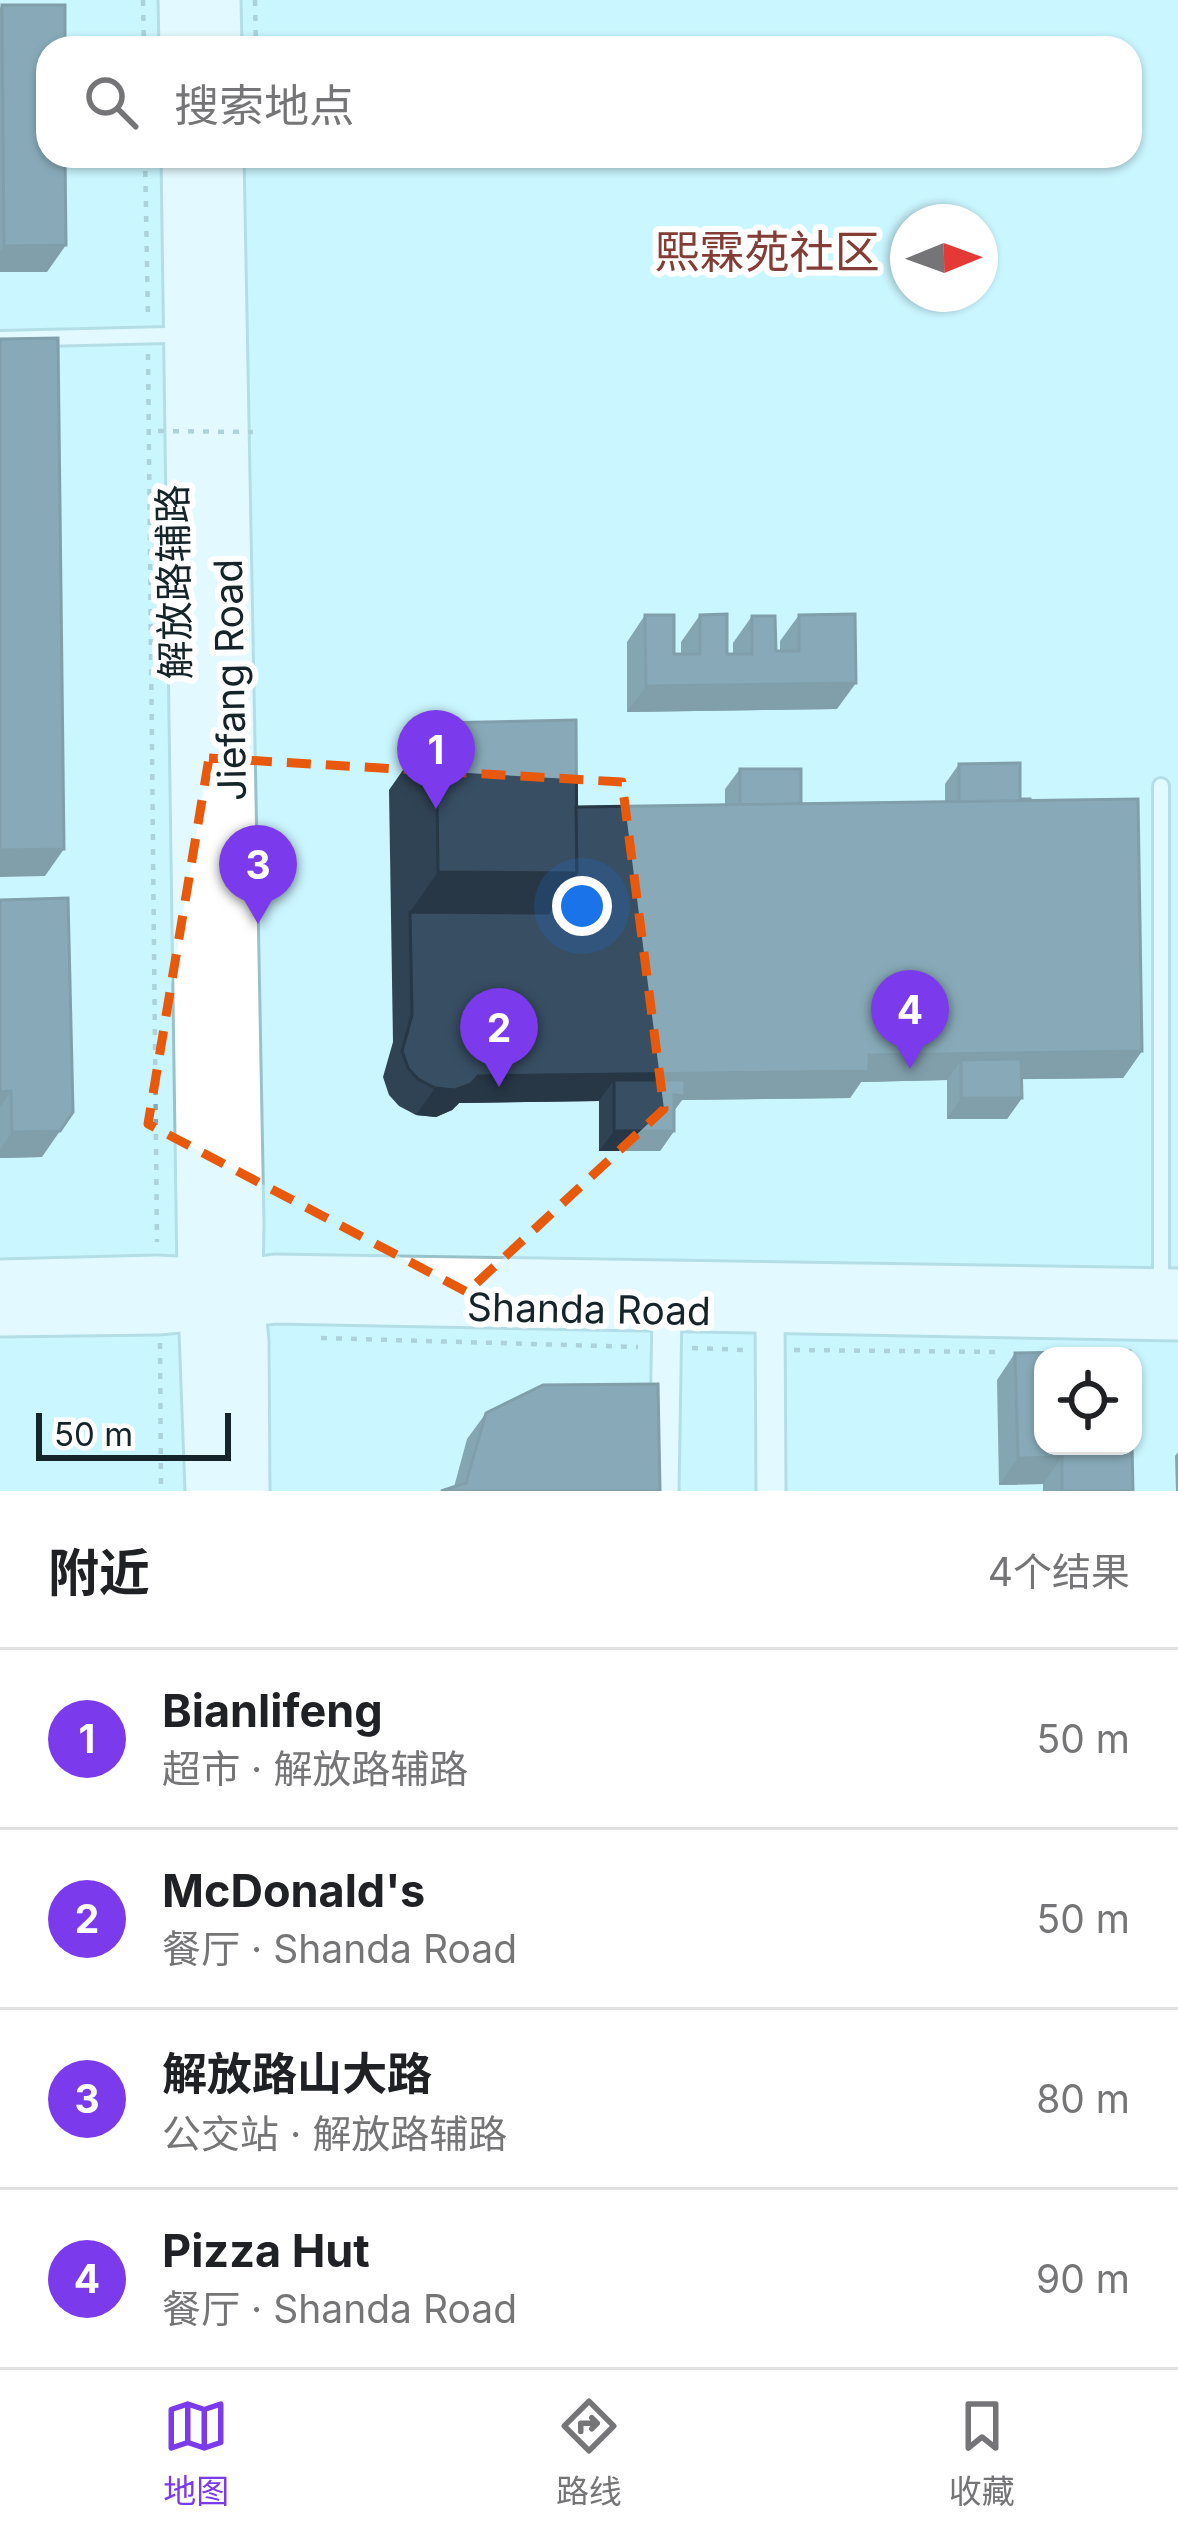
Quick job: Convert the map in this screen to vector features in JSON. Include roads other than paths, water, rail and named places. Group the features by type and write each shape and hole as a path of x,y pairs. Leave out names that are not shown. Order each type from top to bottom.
{"main road":[{"path":"162,0 163,36"},
{"path":"182,0 183,36"},
{"path":"217,0 218,36"},
{"path":"236,0 237,36"},
{"name":"解放路辅路","path":"165,168 158,335 218,1014"},
{"name":"Jiefang Road","path":"185,168 218,1014"},
{"name":"Jiefang Road","path":"209,1491 200,1294 218,1014 220,168"},
{"name":"解放路辅路","path":"239,168 252,920"},
{"name":"Shanda Road","path":"0,1316 200,1294 275,1275 1172,1299"},
{"name":"Shanda Road","path":"0,1280 200,1294 770,1312 1172,1299"},
{"name":"Jiefang Road","path":"200,1294 246,1491"}],"street":[{"path":"664,1491 667,1310"},
{"path":"770,1312 772,1491"}],"lane":[{"path":"0,339 158,335"},
{"path":"1161,786 1172,1299"}],"place":[{"name":"Bianlifeng","path":"436,809"},
{"name":"解放路山大路","path":"258,924"},
{"name":"Pizza Hut","path":"910,1069"},
{"name":"McDonald's","path":"499,1087"}],"district":[{"name":"熙霖苑社区","path":"767,252"}]}
